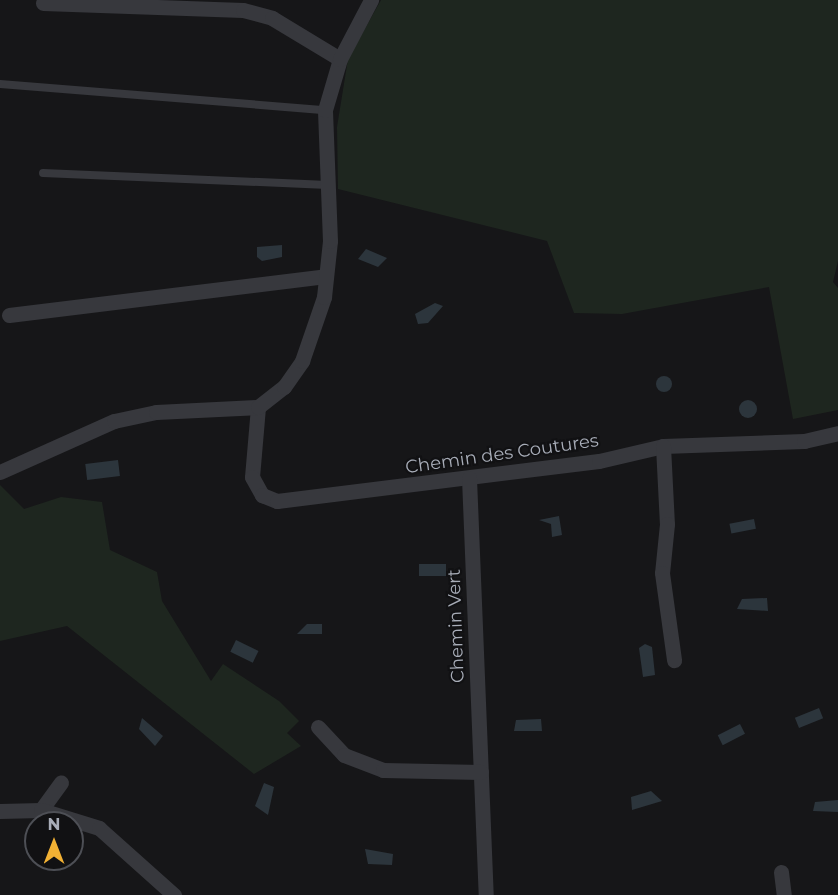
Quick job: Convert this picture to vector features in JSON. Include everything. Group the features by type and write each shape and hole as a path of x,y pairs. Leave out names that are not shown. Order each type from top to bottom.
{"street":[{"path":"0,472 66,439 134,416 258,407 284,387 302,361 326,276 328,185 325,110 340,59 371,0"},
{"path":"43,3 243,10 272,18 340,59"},
{"path":"9,315 326,276"},
{"name":"Chemin des Coutures","path":"258,407 252,477 268,499 288,501 599,461 663,446 837,439"},
{"path":"663,446 667,524 662,573 674,660"},
{"name":"Chemin Vert","path":"469,478 486,895"},
{"path":"318,727 344,755 382,770 481,772"},
{"path":"41,810 61,782"},
{"path":"0,811 41,810 99,828 174,895"},
{"path":"782,872 784,895"}],"lane":[{"path":"0,84 325,110"},
{"path":"43,173 328,185"}],"shaded area":[{"path":"381,0 838,0 838,261 833,282 838,288 838,410 793,419 769,287 622,314 574,313 547,241 338,189 337,127 348,59"},
{"path":"282,245 282,257 262,261 257,257 257,247"},
{"path":"366,249 387,258 378,267 358,259"},
{"path":"435,303 443,306 428,323 418,324 415,314"},
{"path":"661,376 667,376 672,384 670,390 661,392 656,387 656,381"},
{"path":"748,400 755,402 757,409 755,416 748,418 741,416 739,409 741,402"},
{"path":"118,460 120,476 87,480 85,464"},
{"path":"0,485 24,509 61,497 102,502 110,550 157,572 162,601 211,681 223,664 279,701 299,721 287,733 301,746 254,774 67,626 0,641"},
{"path":"559,516 562,535 552,537 551,524 539,520"},
{"path":"754,519 756,529 731,534 729,524"},
{"path":"419,564 446,564 446,576 419,576"},
{"path":"767,598 768,611 737,609 742,599"},
{"path":"307,624 322,624 322,634 297,634"},
{"path":"236,640 258,651 253,663 230,652"},
{"path":"645,644 652,647 655,675 643,677 639,648"},
{"path":"819,708 823,718 799,728 795,718"},
{"path":"142,718 163,736 155,746 139,729"},
{"path":"541,719 542,731 514,731 516,720"},
{"path":"740,724 745,734 723,745 718,735"},
{"path":"264,783 274,787 268,815 255,806"},
{"path":"651,791 662,801 632,810 631,797"},
{"path":"838,800 838,812 813,811 815,802"},
{"path":"365,849 393,854 392,865 368,864"}]}
